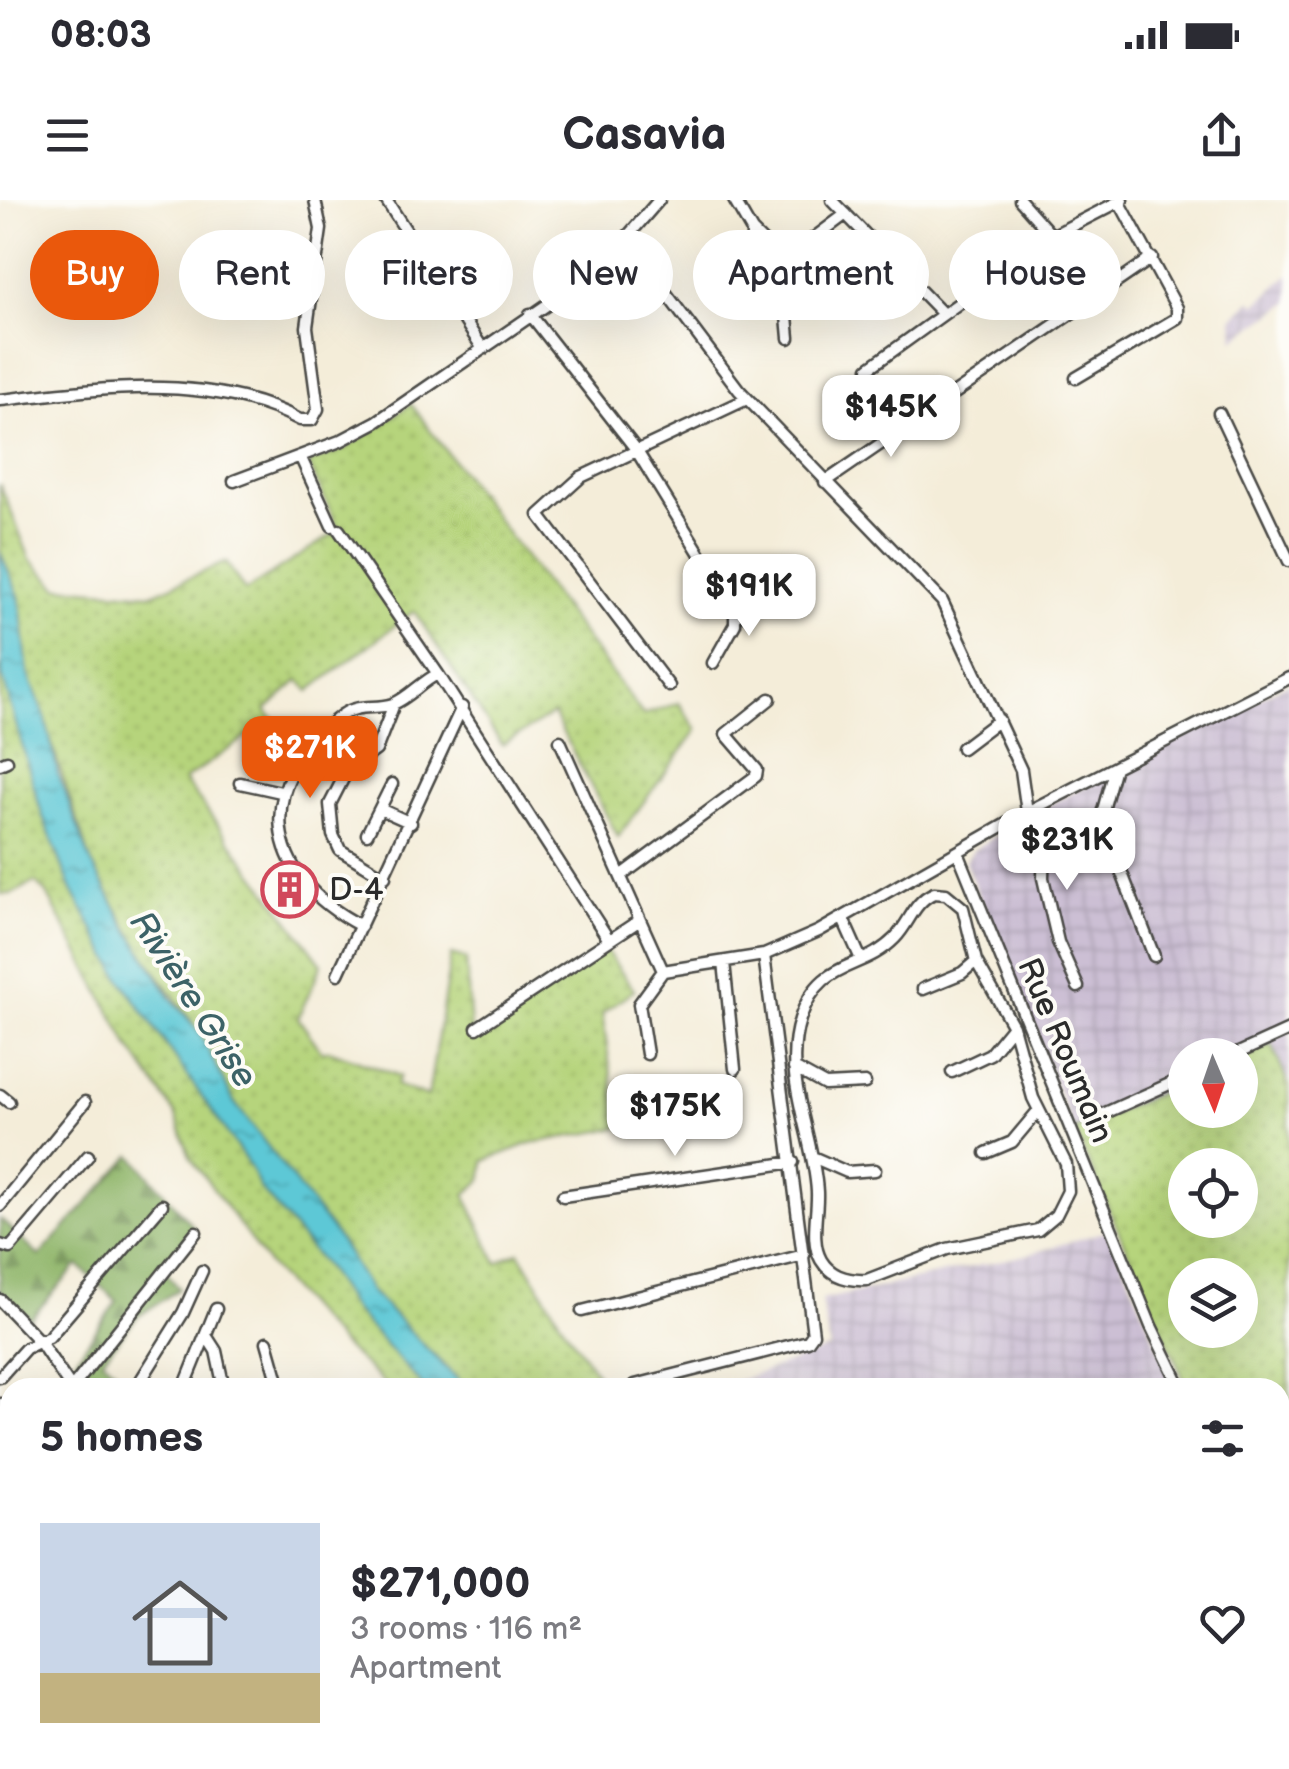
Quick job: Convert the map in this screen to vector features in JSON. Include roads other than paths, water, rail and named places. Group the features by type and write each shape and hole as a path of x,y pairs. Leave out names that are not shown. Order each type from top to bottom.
{"street":[{"path":"0,400 83,390 222,391 300,420 312,420 318,409 307,326 321,229 315,200"},
{"path":"386,200 483,349"},
{"path":"634,230 658,200"},
{"path":"734,200 751,230"},
{"path":"832,200 942,314"},
{"path":"1020,200 1047,230"},
{"path":"1063,230 1115,202 1152,258 1178,318 1076,378"},
{"path":"825,230 846,214"},
{"path":"826,482 1152,258"},
{"path":"673,306 747,399 921,574 942,601 1020,770 1044,840 1043,878 1058,942 1078,987"},
{"path":"869,368 949,309"},
{"path":"234,480 340,441 483,349 533,312"},
{"path":"530,314 634,448 736,616 713,662"},
{"path":"787,320 789,338"},
{"path":"669,686 540,519 540,513 581,477 634,448 747,399"},
{"path":"1219,413 1289,561"},
{"path":"300,456 336,528 462,707 609,940"},
{"path":"360,926 330,910 303,882 284,837 281,792 296,759 340,717 360,706 394,704 438,674"},
{"path":"647,1054 639,1004 663,970 764,955 843,919 1031,810 1289,678"},
{"path":"621,876 756,776 757,770 726,734 770,699"},
{"path":"385,877 340,850 333,835 330,804 346,771 376,750 394,704"},
{"path":"338,974 462,707"},
{"path":"962,748 999,720"},
{"path":"560,741 663,970"},
{"path":"1115,767 1102,816 1154,956"},
{"path":"240,783 281,792"},
{"path":"367,834 392,784"},
{"path":"380,808 411,823"},
{"name":"Rue Roumain","path":"959,855 1151,1326 1176,1378"},
{"path":"946,894 963,908 976,961 1013,1026 1038,1112 1066,1164 1068,1191 1056,1215 1025,1234 947,1249 866,1280 842,1278 819,1256 814,1158 794,1068 796,1031 806,1005 821,982 892,941 924,897 946,894"},
{"path":"843,919 860,957"},
{"path":"477,1028 640,920"},
{"path":"663,1378 808,1341 812,1334 794,1162 764,955"},
{"path":"922,989 955,977 976,961"},
{"path":"724,962 735,1069"},
{"path":"952,1072 990,1054 1013,1026"},
{"path":"1258,1044 1289,1030"},
{"path":"794,1068 825,1085 864,1082"},
{"path":"1092,1119 1168,1085"},
{"path":"0,1206 85,1102"},
{"path":"986,1153 1012,1142 1038,1112"},
{"path":"0,1245 10,1248 88,1156"},
{"path":"814,1158 847,1172 875,1170"},
{"path":"563,1196 794,1162"},
{"path":"0,1377 26,1348 49,1337 162,1205"},
{"path":"76,1378 196,1232"},
{"path":"582,1311 804,1255"},
{"path":"142,1378 183,1313 202,1272"},
{"path":"0,1300 40,1342 65,1378"},
{"path":"189,1378 216,1310"},
{"path":"207,1337 216,1351 222,1378"},
{"path":"267,1342 277,1378"}],"water":[{"path":"0,552 19,596 28,673 45,716 58,774 91,862 125,924 171,998 199,1032 234,1102 340,1241 370,1291 456,1378 416,1378 353,1309 326,1267 260,1188 250,1166 121,979 72,890 42,814 2,675"}],"place":[{"name":"D-4","path":"290,889"}],"water label":[{"name":"Rivière Grise","path":"194,999"}]}
